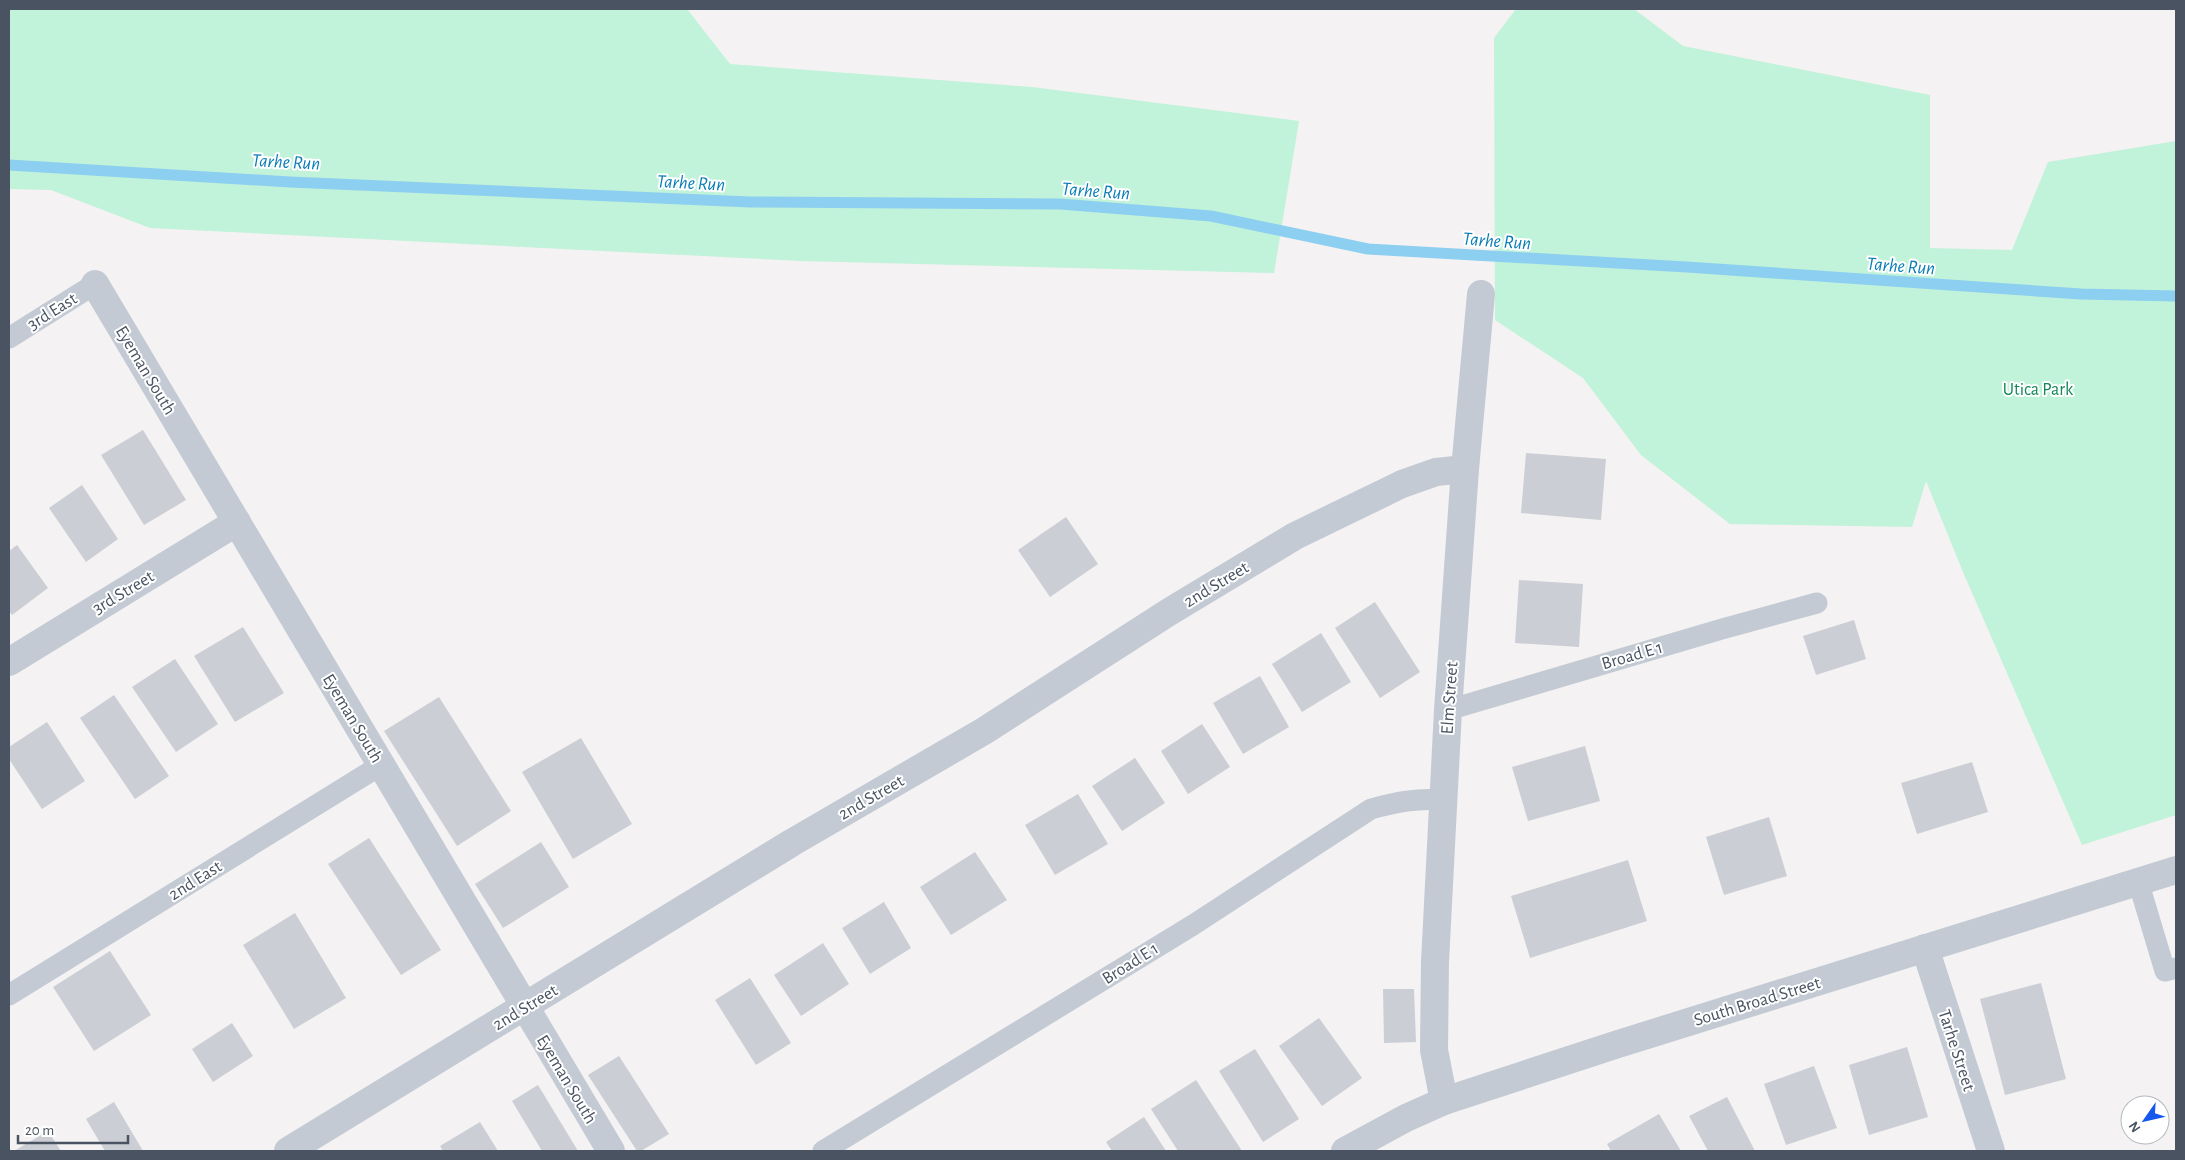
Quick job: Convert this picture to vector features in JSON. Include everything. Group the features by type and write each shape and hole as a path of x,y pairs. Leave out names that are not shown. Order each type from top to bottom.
{"street":[{"name":"Eyeman South","path":"96,284 610,1151"},
{"name":"Elm Street","path":"1444,1101 1434,1050 1435,962 1442,800 1465,468 1481,294"},
{"name":"2nd Street","path":"288,1151 525,1008 793,842 984,731 1169,612 1295,536 1402,484 1436,472 1465,468"},
{"name":"3rd Street","path":"9,662 237,522"},
{"name":"South Broad Street","path":"1345,1151 1406,1118 1444,1101 2176,870"},
{"name":"Tarhe Street","path":"1925,948 1991,1151"}],"lane":[{"name":"3rd East","path":"9,338 96,284"},
{"name":"Broad E 1","path":"1448,710 1817,603"},
{"name":"2nd East","path":"9,995 381,765"},
{"name":"Broad E 1","path":"823,1151 1193,925 1371,809 1402,800 1421,798 1442,800"},
{"path":"2138,881 2165,971 2176,968"}],"green space":[{"path":"9,9 687,9 730,64 1032,87 1299,121 1274,273 801,261 150,228 51,190 9,189"},
{"name":"Utica Park","path":"1516,9 1634,9 1683,46 1930,95 1930,248 2012,250 2048,162 2176,141 2176,815 2082,845 1963,572 1926,481 1912,527 1730,524 1641,455 1583,378 1495,320 1494,38"}],"building":[{"path":"143,430 186,500 144,525 101,455"},
{"path":"1526,453 1606,459 1601,520 1521,513"},
{"path":"82,485 118,539 86,562 49,508"},
{"path":"1066,517 1098,564 1050,597 1018,550"},
{"path":"17,545 48,588 12,615 9,611 9,551"},
{"path":"1519,580 1583,584 1579,647 1515,643"},
{"path":"1375,602 1420,672 1380,698 1335,628"},
{"path":"1854,620 1866,659 1816,675 1803,636"},
{"path":"243,627 284,693 235,722 194,656"},
{"path":"1321,633 1351,682 1302,712 1272,664"},
{"path":"175,659 218,724 176,752 132,687"},
{"path":"1260,676 1289,727 1243,754 1213,703"},
{"path":"114,695 169,776 135,799 80,718"},
{"path":"439,697 511,811 457,846 384,731"},
{"path":"47,722 85,781 42,809 9,759 9,747"},
{"path":"1202,724 1230,767 1188,794 1161,751"},
{"path":"581,738 632,824 573,859 522,772"},
{"path":"1585,746 1600,801 1528,821 1512,767"},
{"path":"1135,758 1165,803 1122,831 1092,786"},
{"path":"1972,762 1988,812 1917,834 1901,783"},
{"path":"1078,794 1108,844 1055,875 1025,825"},
{"path":"1769,817 1787,876 1724,895 1706,837"},
{"path":"369,838 441,950 401,975 328,864"},
{"path":"541,842 569,887 503,928 475,884"},
{"path":"975,852 1007,900 951,935 920,887"},
{"path":"1628,860 1647,921 1530,958 1511,896"},
{"path":"884,902 911,948 870,974 842,928"},
{"path":"295,913 346,998 294,1029 243,945"},
{"path":"823,943 849,984 801,1016 774,975"},
{"path":"110,951 151,1015 94,1051 53,987"},
{"path":"750,978 791,1043 756,1065 715,1000"},
{"path":"2041,983 2066,1079 2005,1095 1980,999"},
{"path":"1383,989 1414,989 1416,1042 1384,1043"},
{"path":"1319,1018 1362,1078 1322,1106 1279,1046"},
{"path":"232,1023 253,1056 213,1082 192,1049"},
{"path":"1907,1047 1928,1117 1869,1135 1849,1065"},
{"path":"1255,1049 1299,1119 1263,1142 1219,1071"},
{"path":"619,1056 669,1134 641,1151 637,1151 588,1075"},
{"path":"1814,1066 1837,1128 1786,1145 1764,1084"},
{"path":"1196,1080 1242,1151 1178,1151 1151,1109"},
{"path":"538,1085 578,1151 542,1151 512,1101"},
{"path":"1727,1097 1755,1151 1708,1151 1689,1116"},
{"path":"114,1102 143,1151 105,1151 86,1119"},
{"path":"1659,1114 1681,1151 1611,1151 1607,1144"},
{"path":"1144,1117 1166,1151 1112,1151 1106,1142"},
{"path":"480,1122 498,1151 443,1151 440,1146"},
{"path":"48,1131 61,1151 14,1151"}],"waterway":[{"name":"Tarhe Run","path":"9,165 290,182 750,202 1060,204 1211,216 1368,249 1687,267 2081,294 2176,296"}]}
